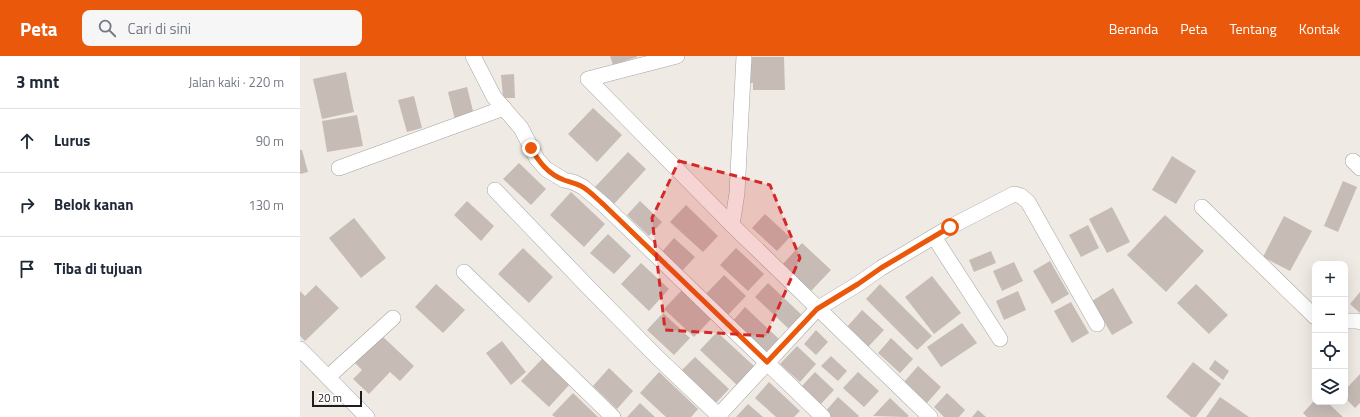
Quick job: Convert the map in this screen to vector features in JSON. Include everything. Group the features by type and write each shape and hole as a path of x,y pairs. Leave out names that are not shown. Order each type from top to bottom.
{"street":[{"path":"473,56 494,97 521,128 537,159 546,169 564,180 573,182 583,187 603,204 824,417"},
{"path":"677,56 588,79 732,225 930,417"},
{"path":"732,225 737,193 744,56"},
{"path":"340,168 504,108"},
{"path":"495,190 610,310 718,416 817,309 881,268 961,221 1014,194 1021,196 1028,202 1097,324"},
{"path":"1202,207 1312,314"},
{"path":"934,237 1000,339"},
{"path":"464,272 613,417"},
{"path":"328,377 393,318"},
{"path":"1348,321 1360,322"},
{"path":"300,349 367,417"}],"highlighted area":[{"path":"679,161 770,185 800,258 766,336 665,330 652,218"}],"building":[{"path":"610,56 637,56 637,57 613,65"},
{"path":"752,57 784,57 785,90 753,90 753,83 749,83 748,63 752,63"},
{"path":"346,72 354,112 322,119 313,79"},
{"path":"514,74 515,98 503,98 501,75"},
{"path":"467,87 474,115 455,120 448,92"},
{"path":"414,96 422,128 407,132 398,100"},
{"path":"593,108 622,135 597,162 568,134"},
{"path":"357,115 363,146 327,152 322,121"},
{"path":"300,150 302,150 308,172 300,174"},
{"path":"628,152 646,169 614,204 595,187"},
{"path":"1172,156 1196,171 1176,204 1152,190"},
{"path":"519,163 546,189 531,205 503,179"},
{"path":"1343,181 1357,187 1338,232 1324,226"},
{"path":"571,192 605,224 584,247 550,215"},
{"path":"467,201 494,226 481,241 454,215"},
{"path":"640,201 662,222 649,236 627,215"},
{"path":"686,205 718,236 703,252 670,222"},
{"path":"1112,207 1130,242 1107,253 1089,219"},
{"path":"765,214 790,237 777,251 752,228"},
{"path":"1165,215 1204,251 1166,292 1127,255"},
{"path":"1284,216 1312,231 1290,271 1263,257"},
{"path":"354,218 386,258 361,278 329,238"},
{"path":"1088,225 1099,248 1081,257 1069,235"},
{"path":"608,234 631,256 614,274 590,253"},
{"path":"674,238 695,257 681,272 661,253"},
{"path":"802,243 831,270 811,291 782,265"},
{"path":"523,248 553,277 529,303 498,274"},
{"path":"736,248 764,274 748,291 720,265"},
{"path":"991,251 996,263 974,272 969,260"},
{"path":"1050,261 1069,294 1052,304 1033,271"},
{"path":"1014,262 1023,281 1002,291 993,271"},
{"path":"641,263 669,289 649,311 621,284"},
{"path":"724,275 746,296 726,317 704,296"},
{"path":"932,276 961,313 934,334 905,297"},
{"path":"768,283 804,317 791,331 755,297"},
{"path":"436,284 465,310 443,333 415,307"},
{"path":"880,284 932,336 917,350 866,299"},
{"path":"1196,284 1228,315 1209,334 1177,303"},
{"path":"316,285 339,308 305,341 300,336 300,291 305,296"},
{"path":"1113,288 1133,323 1112,335 1092,301"},
{"path":"682,290 712,318 694,337 664,309"},
{"path":"1018,291 1026,310 1004,320 996,301"},
{"path":"1360,292 1360,313 1350,304"},
{"path":"1071,302 1089,333 1072,343 1054,311"},
{"path":"745,307 779,339 765,354 731,323"},
{"path":"862,310 884,330 868,347 847,327"},
{"path":"663,313 690,338 674,355 647,330"},
{"path":"962,323 977,343 941,367 927,347"},
{"path":"816,330 828,342 816,355 804,344"},
{"path":"717,332 755,367 738,386 700,350"},
{"path":"381,335 414,366 400,381 390,372 369,394 353,379 362,370 355,363"},
{"path":"891,338 913,359 900,373 878,353"},
{"path":"502,341 526,372 511,385 486,353"},
{"path":"797,346 816,364 800,382 780,364"},
{"path":"831,356 847,371 838,381 821,366"},
{"path":"695,357 729,389 714,405 679,373"},
{"path":"543,358 570,384 549,407 521,381"},
{"path":"1215,360 1229,371 1223,380 1209,369"},
{"path":"1193,362 1221,384 1196,417 1191,417 1166,397"},
{"path":"918,366 941,387 927,403 904,382"},
{"path":"609,368 633,391 617,409 593,386"},
{"path":"659,372 698,409 691,417 666,417 640,393"},
{"path":"815,372 834,390 819,406 800,388"},
{"path":"858,372 879,391 864,407 843,388"},
{"path":"1360,374 1360,403 1355,408 1348,401 1348,387"},
{"path":"769,382 800,411 794,417 776,417 755,398"},
{"path":"573,393 598,417 555,417 552,415"},
{"path":"947,393 965,410 959,417 944,417 934,407"},
{"path":"838,397 859,416 830,417 825,412"},
{"path":"1220,397 1249,417 1206,417"},
{"path":"890,398 909,416 873,416"},
{"path":"640,403 655,417 627,417"},
{"path":"1312,403 1312,405 1330,405 1343,417 1307,417 1303,413"},
{"path":"748,404 763,417 736,417"},
{"path":"978,410 986,417 972,417"}],"route":[{"path":"531,148 537,159 546,169 564,180 573,182 583,187 603,204 767,362 817,309 881,268 950,227"}]}
